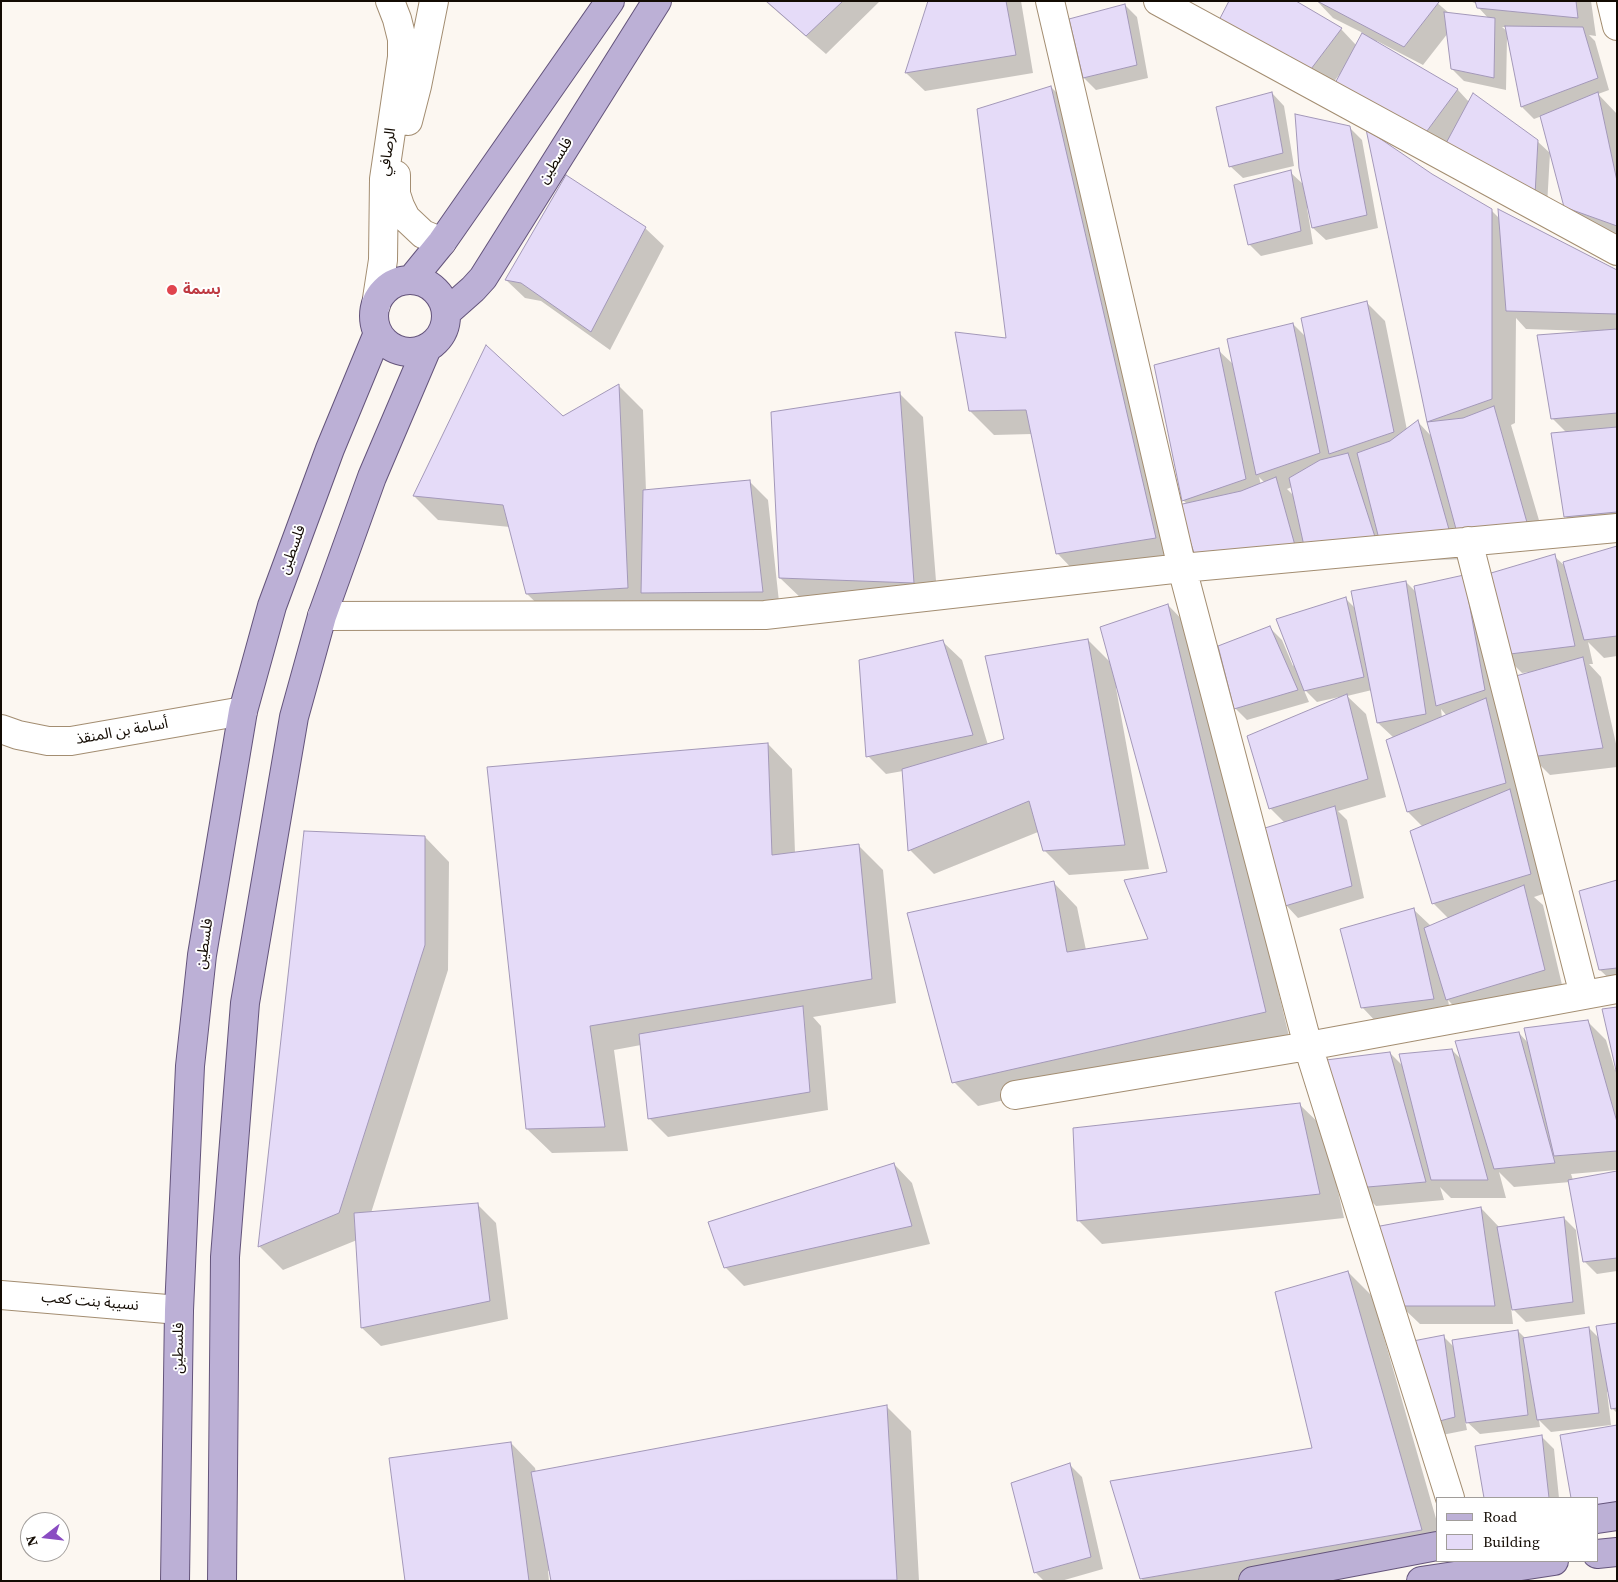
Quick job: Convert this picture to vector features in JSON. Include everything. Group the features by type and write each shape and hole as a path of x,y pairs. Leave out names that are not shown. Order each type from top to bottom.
{"main road":[{"path":"411,280 442,242 610,1"},
{"name":"فلسطين","path":"446,312 473,290 484,278 656,1"},
{"path":"411,280 421,281 434,288 443,299 446,312 445,326 438,339 427,348 414,352 400,351 387,344 378,332 374,319 376,305 383,292 394,283 411,280"},
{"name":"فلسطين","path":"175,1581 180,1310 190,1066 202,955 243,711 272,606 330,449 378,332"},
{"path":"222,1581 225,1257 245,1003 294,717 322,616 372,477 427,348"},
{"path":"1598,1519 1617,1516"},
{"path":"1252,1581 1436,1546"},
{"path":"1598,1554 1617,1552"},
{"path":"1421,1581 1547,1562"}],"street":[{"name":"الرصافي","path":"376,305 383,260 384,179 402,57 402,40 390,1"},
{"name":"الرصافي","path":"434,1 417,86 395,177 396,194 406,218 423,234 442,242"},
{"path":"1050,1 1182,568 1308,1046 1450,1497"},
{"path":"1158,1 1617,252"},
{"path":"1612,1 1617,26"},
{"path":"322,616 765,615 1182,568 1617,528"},
{"path":"1468,541 1584,995"},
{"name":"أسامة بن المنقذ","path":"1,729 18,735 48,741 71,741 243,711"},
{"path":"1015,1095 1308,1046 1617,989"},
{"name":"نسيبة بنت كعب","path":"1,1295 180,1310"}],"building":[{"path":"766,1 843,1 806,36"},
{"path":"928,1 1006,1 1016,55 905,73"},
{"path":"1229,1 1296,1 1342,28 1308,73 1216,26"},
{"path":"1317,1 1438,1 1439,2 1404,47"},
{"path":"1475,1 1576,1 1578,18 1477,8"},
{"path":"1125,4 1137,65 1083,78 1069,19"},
{"path":"1444,12 1495,18 1494,78 1451,69"},
{"path":"1505,26 1583,27 1598,78 1521,107"},
{"path":"1362,33 1458,89 1424,135 1333,87"},
{"path":"1051,86 1156,538 1056,554 1026,410 969,411 955,332 1006,338 977,109"},
{"path":"1272,92 1283,153 1229,167 1216,107"},
{"path":"1598,92 1617,181 1617,226 1564,207 1540,116"},
{"path":"1473,93 1538,140 1535,195 1444,147"},
{"path":"1295,114 1350,126 1367,215 1312,228 1299,168"},
{"path":"1366,129 1432,174 1492,209 1492,399 1427,422"},
{"path":"1291,170 1301,231 1248,245 1234,185"},
{"path":"566,175 646,227 591,332 521,283 505,280"},
{"path":"1498,209 1617,270 1617,314 1506,311"},
{"path":"1367,301 1394,432 1329,454 1301,318"},
{"path":"1293,323 1320,453 1256,475 1227,339"},
{"path":"1617,329 1617,413 1551,419 1537,335"},
{"path":"486,345 563,416 619,384 628,588 526,594 503,505 413,496"},
{"path":"1219,348 1246,479 1182,501 1154,365"},
{"path":"900,392 914,583 779,578 771,412"},
{"path":"1494,406 1528,526 1456,529 1427,422 1463,418"},
{"path":"1418,420 1452,540 1380,543 1357,453 1390,441"},
{"path":"1617,427 1617,512 1564,517 1551,433"},
{"path":"1348,453 1377,543 1304,546 1289,478 1320,460"},
{"path":"1276,477 1296,549 1195,556 1178,505 1241,491"},
{"path":"750,480 763,592 641,593 643,490"},
{"path":"1617,546 1617,636 1584,640 1563,562"},
{"path":"1555,554 1575,646 1502,655 1481,576"},
{"path":"1464,575 1485,690 1436,706 1414,586"},
{"path":"1406,581 1426,714 1377,723 1351,591"},
{"path":"1346,597 1364,677 1304,691 1276,619"},
{"path":"1168,604 1266,1012 952,1083 907,913 1054,881 1067,952 1148,939 1124,880 1167,872 1100,627"},
{"path":"1270,626 1298,690 1234,709 1218,646"},
{"path":"1088,639 1125,845 1043,851 1029,801 908,851 902,769 1004,739 985,656"},
{"path":"943,640 973,735 866,757 859,660"},
{"path":"1583,657 1603,748 1530,757 1509,678"},
{"path":"1347,694 1368,779 1269,809 1247,736"},
{"path":"1486,698 1506,783 1407,812 1386,740"},
{"path":"768,743 772,855 859,844 872,979 590,1026 605,1127 526,1129 487,767"},
{"path":"1510,789 1531,874 1432,904 1410,831"},
{"path":"1335,806 1352,886 1285,906 1265,828"},
{"path":"304,831 425,836 425,945 339,1213 258,1247"},
{"path":"1617,880 1617,968 1599,970 1579,891"},
{"path":"1524,885 1545,970 1446,1000 1424,928"},
{"path":"1414,908 1434,999 1361,1008 1340,929"},
{"path":"803,1006 810,1092 648,1119 639,1034"},
{"path":"1617,1007 1617,1075 1602,1009"},
{"path":"1588,1020 1617,1122 1617,1151 1554,1156 1524,1028"},
{"path":"1519,1032 1555,1163 1494,1169 1455,1041"},
{"path":"1452,1049 1488,1180 1431,1180 1399,1054"},
{"path":"1390,1052 1426,1182 1356,1188 1326,1060"},
{"path":"1300,1103 1320,1194 1077,1221 1073,1128"},
{"path":"894,1163 912,1226 724,1268 708,1222"},
{"path":"1617,1171 1617,1258 1583,1262 1568,1180"},
{"path":"478,1203 490,1301 361,1328 354,1213"},
{"path":"1481,1207 1495,1306 1400,1306 1375,1227"},
{"path":"1564,1217 1573,1302 1512,1310 1497,1227"},
{"path":"1348,1271 1422,1530 1140,1579 1110,1481 1312,1448 1275,1292"},
{"path":"1617,1323 1617,1408 1611,1409 1596,1326"},
{"path":"1589,1327 1599,1413 1537,1420 1523,1338"},
{"path":"1518,1330 1528,1415 1466,1423 1452,1340"},
{"path":"1444,1335 1455,1417 1428,1424 1413,1341"},
{"path":"887,1405 897,1580 551,1581 531,1472"},
{"path":"1617,1425 1617,1512 1598,1515 1598,1497 1571,1497 1560,1435"},
{"path":"1542,1435 1549,1497 1484,1497 1475,1446"},
{"path":"511,1442 529,1581 405,1581 389,1458"},
{"path":"1070,1463 1091,1557 1034,1573 1011,1483"}],"place":[{"name":"بسمة","path":"172,290"}]}
